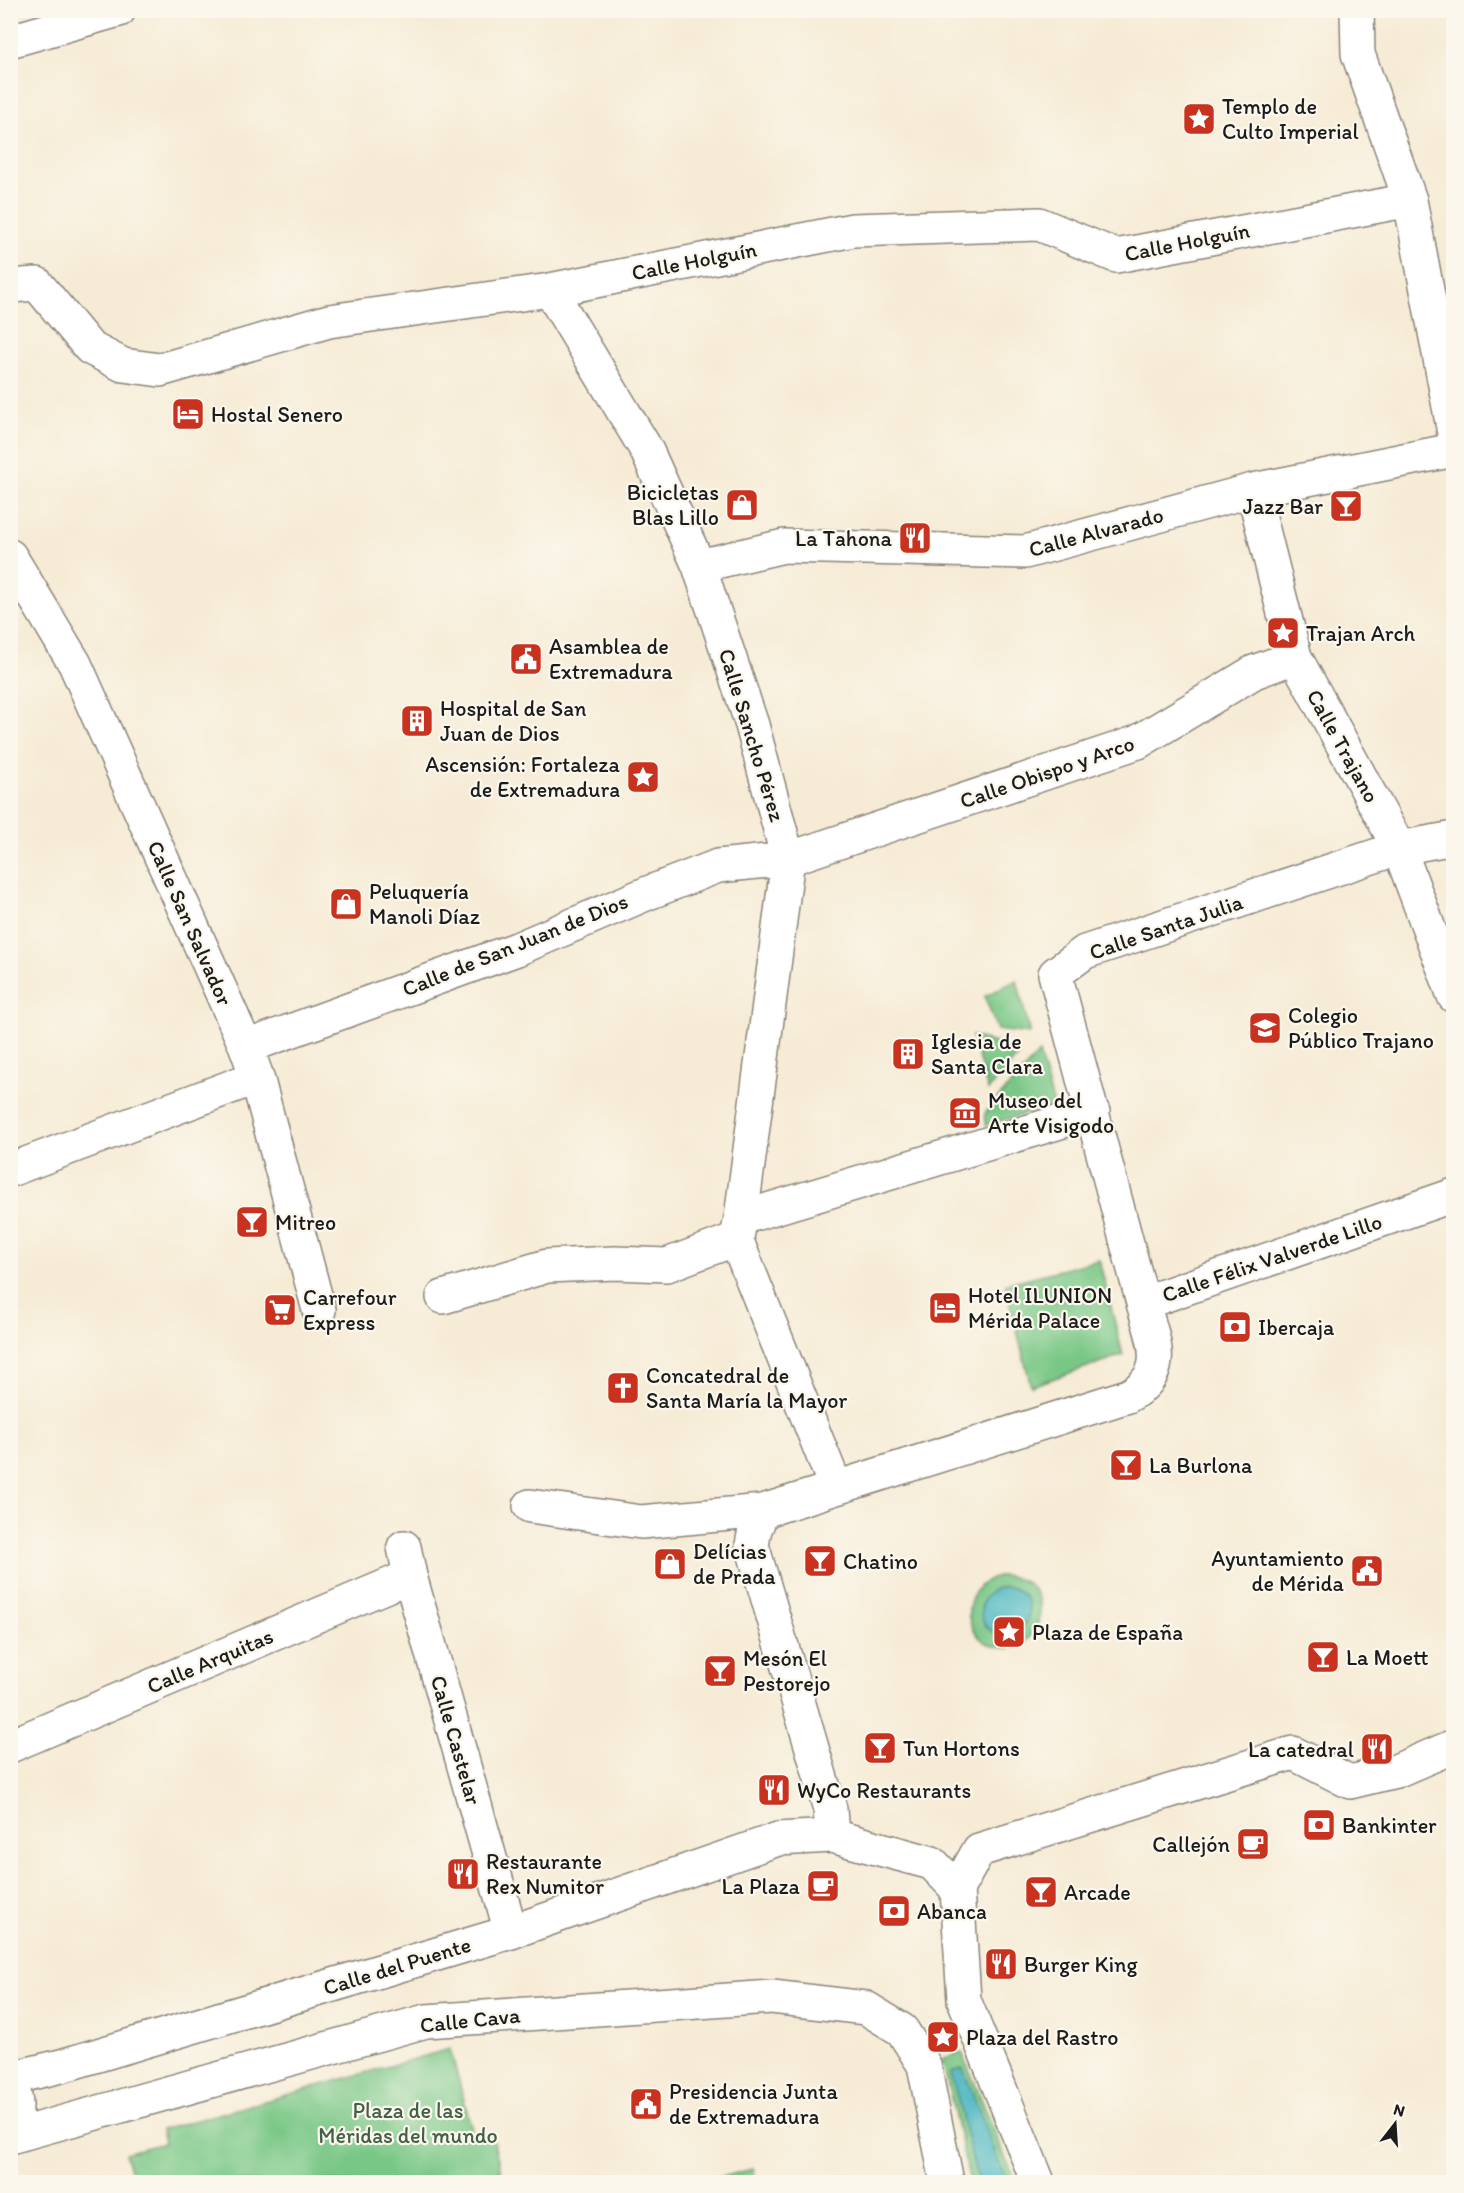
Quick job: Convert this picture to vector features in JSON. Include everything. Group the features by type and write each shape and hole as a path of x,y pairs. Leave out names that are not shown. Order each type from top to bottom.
{"street":[{"path":"10,41 119,10"},
{"path":"1357,10 1358,54 1410,200 1454,434"},
{"name":"Calle Holguín","path":"10,286 38,284 90,348 123,365 160,370 328,321 550,290 853,230 1039,224 1116,256 1410,200"},
{"name":"Calle Sancho Pérez","path":"550,290 646,450 699,566 752,725 788,859 739,1228"},
{"name":"Calle Alvarado","path":"699,566 784,546 1025,552 1253,490 1454,450"},
{"name":"Calle Trajano","path":"1253,490 1294,657 1399,849 1454,996"},
{"name":"Calle San Salvador","path":"10,556 75,664 252,1062 319,1310"},
{"name":"Calle Obispo y Arco","path":"788,859 1138,742 1254,672 1294,657"},
{"path":"1399,849 1454,838"},
{"name":"Calle Santa Julia","path":"1143,1303 1055,974 1085,952 1399,849"},
{"name":"Calle de San Juan de Dios","path":"10,1170 252,1062 648,893 718,866 788,859"},
{"path":"443,1296 547,1266 615,1263 667,1265 739,1228 1093,1112"},
{"name":"Calle Félix Valverde Lillo","path":"837,1488 1128,1396 1142,1389 1150,1377 1157,1356 1143,1303 1454,1196"},
{"path":"530,1506 642,1522 763,1511 837,1488 739,1228"},
{"path":"763,1511 755,1529 752,1545 830,1809 832,1836 932,1863 962,1881"},
{"name":"Calle Arquitas","path":"10,1746 407,1562"},
{"name":"Calle Castelar","path":"407,1562 511,1932"},
{"path":"1038,2182 964,2000 962,1881 979,1850 1293,1753 1350,1782 1396,1771 1454,1746"},
{"name":"Calle del Puente","path":"10,2078 61,2066 511,1932 778,1839 832,1836"},
{"name":"Calle Cava","path":"10,2138 426,2021 772,1997 866,2008 902,2030 924,2064 947,2182"},
{"path":"10,2078 17,2098 16,2119 10,2132"}],"green space":[{"path":"1017,980 1030,1034 997,1030 985,996"},
{"path":"972,1036 1015,1049 1017,1057 988,1090"},
{"path":"1039,1053 1054,1106 986,1125 985,1113"},
{"path":"1099,1260 1123,1355 1031,1386 1005,1284"},
{"path":"998,1576 1019,1579 1033,1588 1039,1602 1040,1617 1034,1632 1024,1643 1009,1648 991,1645 984,1641 975,1633 970,1622 969,1607 974,1593 984,1582"},
{"name":"Plaza de las Méridas del mundo","path":"450,2049 474,2137 491,2133 504,2182 124,2182 122,2178 131,2173 125,2153 164,2143 161,2130"},
{"path":"962,2052 1015,2182 983,2182 1003,2176 963,2069 951,2072 978,2182 970,2182 942,2059"},
{"path":"753,2169 756,2182 701,2182"}],"water":[{"path":"1000,1587 1010,1587 1022,1594 1029,1606 1029,1616 1022,1628 1010,1635 1000,1635 985,1624 981,1616 981,1606 992,1591"},
{"path":"963,2069 1004,2176 978,2182 951,2072"}],"place":[{"name":"Templo de Culto Imperial","path":"1199,119"},
{"name":"Hostal Senero","path":"188,414"},
{"name":"Bicicletas Blas Lillo","path":"742,505"},
{"name":"Jazz Bar","path":"1346,506"},
{"name":"La Tahona","path":"915,538"},
{"name":"Trajan Arch","path":"1283,633"},
{"name":"Asamblea de Extremadura","path":"526,659"},
{"name":"Hospital de San Juan de Dios","path":"417,721"},
{"name":"Ascensión: Fortaleza de Extremadura","path":"643,777"},
{"name":"Peluquería Manoli Díaz","path":"346,904"},
{"name":"Colegio Público Trajano","path":"1265,1028"},
{"name":"Iglesia de Santa Clara","path":"908,1054"},
{"name":"Museo del Arte Visigodo","path":"965,1113"},
{"name":"Mitreo","path":"252,1222"},
{"name":"Hotel ILUNION Mérida Palace","path":"945,1308"},
{"name":"Carrefour Express","path":"280,1310"},
{"name":"Ibercaja","path":"1235,1327"},
{"name":"Concatedral de Santa María la Mayor","path":"623,1388"},
{"name":"La Burlona","path":"1126,1465"},
{"name":"Chatino","path":"820,1561"},
{"name":"Delícias de Prada","path":"670,1564"},
{"name":"Ayuntamiento de Mérida","path":"1367,1571"},
{"name":"Plaza de España","path":"1009,1632"},
{"name":"La Moett","path":"1323,1657"},
{"name":"Mesón El Pestorejo","path":"720,1671"},
{"name":"Tun Hortons","path":"880,1748"},
{"name":"La catedral","path":"1377,1749"},
{"name":"WyCo Restaurants","path":"774,1790"},
{"name":"Bankinter","path":"1319,1825"},
{"name":"Callejón","path":"1253,1844"},
{"name":"Restaurante Rex Numitor","path":"463,1874"},
{"name":"La Plaza","path":"823,1886"},
{"name":"Arcade","path":"1041,1892"},
{"name":"Abanca","path":"894,1911"},
{"name":"Burger King","path":"1001,1964"},
{"name":"Plaza del Rastro","path":"943,2037"},
{"name":"Presidencia Junta de Extremadura","path":"646,2104"}]}
